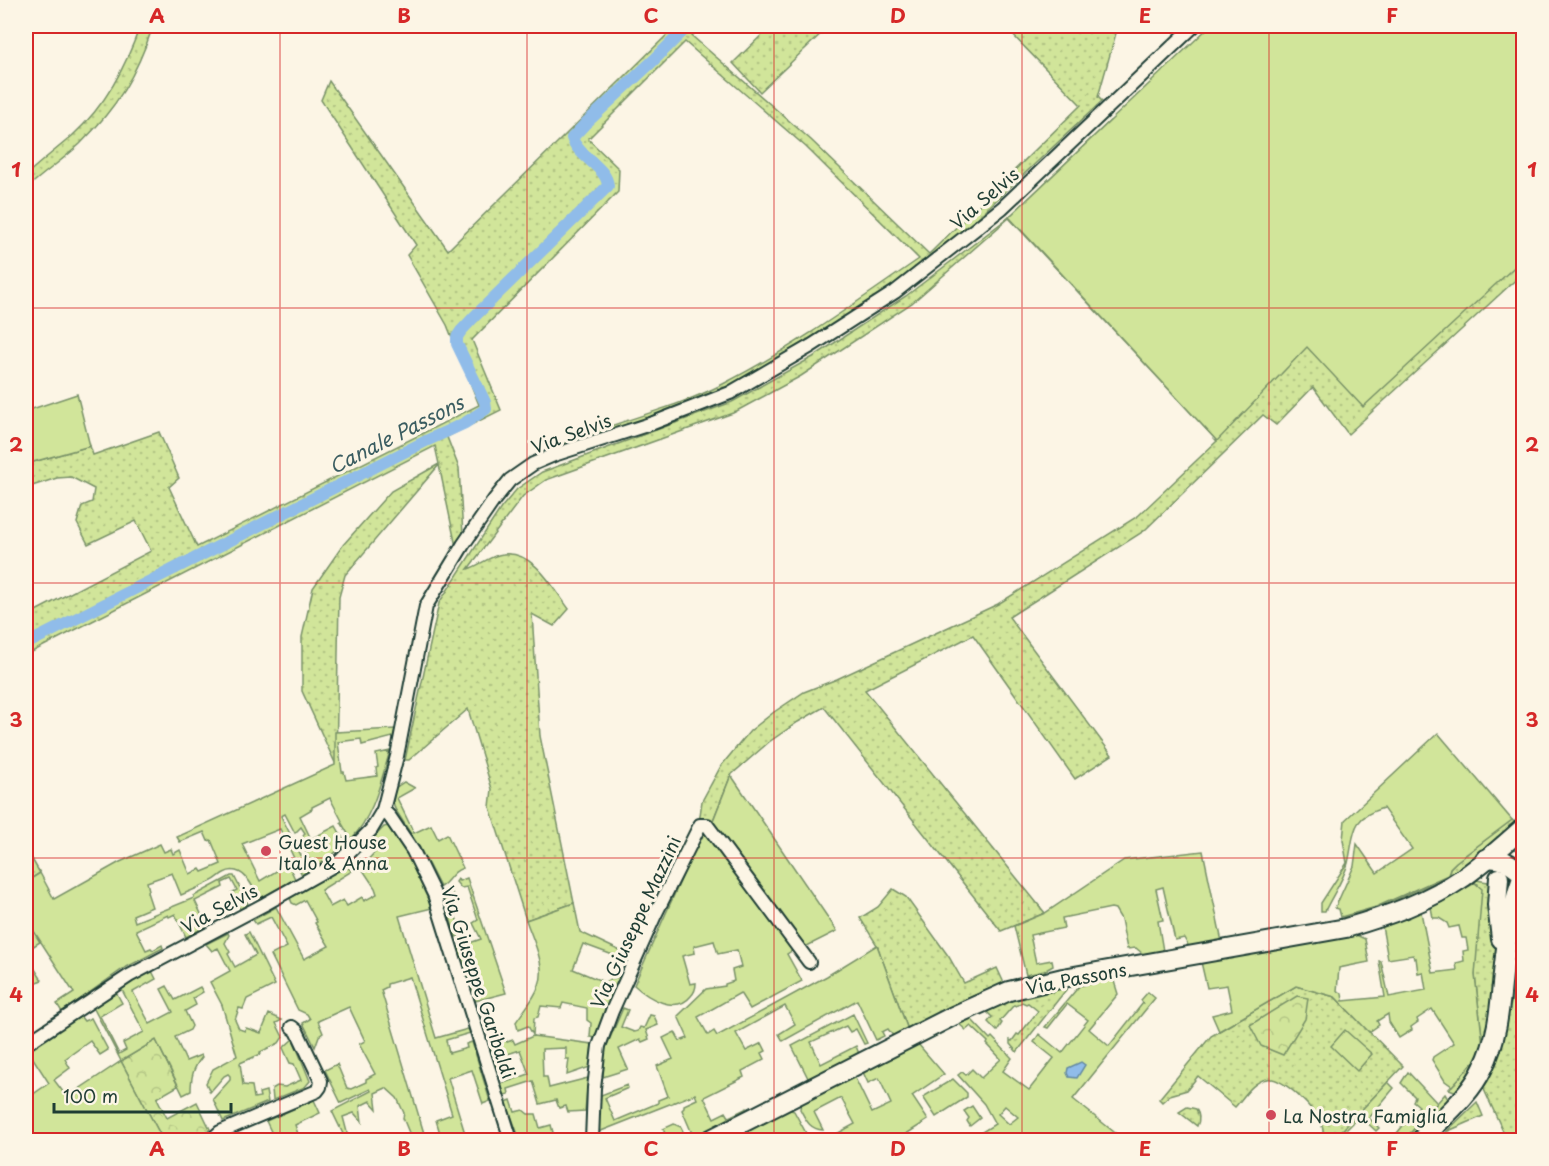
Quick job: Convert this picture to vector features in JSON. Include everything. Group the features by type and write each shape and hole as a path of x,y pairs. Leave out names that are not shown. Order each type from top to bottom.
{"street":[{"name":"Via Selvis","path":"26,1044 129,976 338,863 371,830 383,810 409,700 426,606 463,545 510,480 533,464 554,455 653,423 730,393 811,346 895,292 1002,208 1194,26"},
{"name":"Via Giuseppe Garibaldi","path":"383,810 412,850 434,894 511,1140"},
{"name":"Via Giuseppe Mazzini","path":"592,1140 594,1088 599,1046 612,1011 654,918 700,825 707,825 809,962"},
{"name":"Via Passons","path":"709,1140 963,1011 1009,991 1063,978 1346,928 1386,917 1424,900 1463,878 1524,827"},
{"path":"1421,1140 1461,1099 1482,1070 1493,1046 1502,997 1505,956 1513,905 1523,873 1508,862 1494,858 1485,860"},
{"name":"Via Passons","path":"1463,878 1479,875 1499,878 1523,873"},
{"path":"1499,878 1497,905 1499,930 1505,956"},
{"path":"211,1140 219,1132 317,1091 320,1087 321,1081 297,1030 292,1027"}],"green space":[{"path":"140,26 153,26 140,60 115,104 80,144 26,189 26,175 72,136 105,99 128,57"},
{"path":"676,26 702,26 692,36 811,140 929,254 1081,105 1004,26 1118,26 1098,97 1102,101 956,238 924,264 810,342 721,392 529,462 575,439 675,404 723,384 798,341 919,259 806,147 685,42 588,139 619,169 618,192 472,340 501,410 447,437 459,468 463,535 456,547 439,465 345,575 339,597 336,765 302,691 302,637 313,588 343,545 391,491 439,464 435,446 26,655 26,616 151,551 136,521 88,544 77,523 82,506 92,502 94,489 71,477 57,478 26,488 26,464 90,446 93,455 159,432 179,478 169,487 197,547 479,405 447,325 407,255 416,245 321,100 329,81 448,250"},
{"path":"771,26 829,26 760,92 733,63"},
{"path":"1210,26 1524,26 1523,259 1363,407 1307,347 1217,441 1009,217"},
{"path":"1344,26 1523,26 1523,273 1348,434 1313,387 1276,425 1263,415 1144,531 1009,617 1112,755 1075,779 973,635 865,690 1045,913 1001,931 824,707 769,742 731,775 712,823 699,823 702,801 721,766 750,731 774,712 804,692 998,604 1138,516 1217,441 1009,218 912,303 801,376 733,413 546,480 523,496 468,569 499,555 514,554 524,558 542,572 569,609 554,626 532,614 540,736 574,903 526,920 490,807 492,789 468,709 409,760 405,760 439,603 501,508 517,489 542,472 732,402 813,357 906,296 1009,217 1110,121"},
{"path":"77,394 90,446 26,464 26,411"},
{"path":"395,729 393,737 362,745 361,739 338,742 342,772 346,780 377,776 376,754 390,751 371,809 366,820 351,839 330,798 300,816 311,839 336,826 346,844 314,869 301,840 305,833 301,827 295,833 285,814 281,816 309,871 302,875 280,829 242,844 260,881 288,864 295,879 259,899 246,877 236,871 224,873 181,895 172,873 147,882 149,890 147,892 152,907 133,915 135,922 194,898 231,876 234,876 248,904 240,909 231,893 237,890 231,879 222,883 223,887 195,901 205,922 211,919 213,923 186,937 175,914 136,930 146,950 151,948 153,950 162,945 163,948 123,969 62,1012 57,1004 74,993 26,919 26,882 40,873 54,899 120,862 160,844 164,852 171,849 173,854 180,850 190,874 200,869 202,872 221,864 211,840 208,841 204,832 180,842 177,837 335,765 335,732"},
{"path":"1438,733 1512,820 1456,862 1450,868 1448,875 1376,907 1341,917 1339,909 1335,908 1354,866 1357,844 1377,873 1412,849 1383,808 1372,812 1364,817 1355,828 1348,863 1344,875 1325,911 1321,911 1321,903 1347,863 1343,840 1345,820"},
{"path":"731,775 837,931 805,947 712,823"},
{"path":"404,782 415,788 397,798 414,833 431,825 438,839 447,834 463,868 455,872 440,887 420,848 395,809 393,802 395,788"},
{"path":"1523,814 1523,821 1465,869 1411,899 1344,921 1343,917 1399,898 1448,876 1450,868 1456,862 1512,820 1516,823"},
{"path":"388,826 407,854 432,908 399,916 436,1038 468,1029 470,1033 446,1040 449,1053 467,1048 466,1044 472,1042 490,1101 483,1104 472,1070 448,1078 467,1140 442,1140 436,1120 452,1114 410,977 387,984 387,987 381,990 426,1140 412,1140 397,1098 386,1088 375,1093 377,1109 370,1101 360,1106 362,1122 354,1113 343,1117 349,1140 346,1140 332,1111 371,1091 370,1089 341,1103 325,1070 337,1064 347,1088 351,1089 366,1082 366,1079 375,1074 359,1044 365,1041 349,1007 318,1021 323,1033 319,1036 315,1047 303,1023 310,1019 307,1014 298,1010 271,955 287,947 271,917 256,924 253,920 276,907 304,959 329,946 305,900 296,905 290,898 345,866 352,871 321,890 330,907 343,900 347,906 362,897 364,901 377,894 361,867 376,851 372,839"},
{"path":"703,830 709,833 793,950 787,954 802,981 750,1009 740,993 698,1017 708,1035 714,1031 717,1036 827,976 877,945 908,1030 894,1037 888,1029 882,1032 884,1036 876,1040 857,1000 783,1041 779,1034 795,1024 785,1006 736,1033 746,1051 762,1043 766,1051 762,1053 765,1059 742,1071 744,1077 704,1097 714,1118 726,1112 729,1117 747,1108 748,1111 694,1138 682,1110 684,1105 697,1099 695,1094 596,1133 601,1095 627,1085 628,1088 605,1098 615,1121 658,1103 658,1100 668,1096 657,1066 673,1059 663,1038 675,1032 680,1041 688,1038 678,1016 706,989 725,986 734,981 732,970 741,967 737,950 718,954 714,941 694,946 695,953 682,956 690,984 696,983 694,992 685,1002 670,1004 662,1002 647,995 634,985"},
{"path":"26,849 40,873 26,882"},
{"path":"1203,851 1222,942 1189,947 1184,938 1175,940 1163,887 1156,889 1163,920 1158,921 1163,951 1143,954 1136,948 1127,949 1121,919 1115,909 1111,908 1062,918 1064,928 1030,935 1036,963 1052,960 1053,966 1044,971 1026,975 1014,926 1045,913 1124,860"},
{"path":"467,878 506,993 475,1001 458,947 481,939 473,923 478,920 467,887 461,888 456,882 458,879 459,881"},
{"path":"1476,880 1488,882 1493,886 1493,930 1498,953 1488,1047 1457,1092 1449,1089 1477,1058 1483,1045 1475,975 1478,884 1475,883"},
{"path":"1475,883 1482,889 1475,975 1483,1045 1477,1058 1452,1086 1445,1081 1432,1060 1454,1043 1432,1009 1417,1019 1418,1022 1411,1027 1412,1030 1399,1038 1389,1022 1388,1014 1377,1021 1379,1025 1369,1032 1335,997 1296,986 1219,1031 1212,1015 1232,1010 1227,985 1207,988 1201,962 1354,934 1365,939 1369,962 1339,968 1337,991 1342,993 1343,1001 1385,997 1379,961 1381,961 1389,997 1426,990 1423,972 1418,973 1416,958 1414,959 1413,955 1388,959 1382,926 1421,912 1433,973 1457,970 1456,963 1464,961 1463,951 1468,950 1466,938 1462,938 1459,926 1449,928 1447,923 1439,918 1433,918 1431,907"},
{"path":"893,889 906,897 949,957 964,983 997,968 1004,983 971,997 908,1030 877,945 860,918 878,907"},
{"path":"451,891 454,897 450,901 461,931 456,937 442,893"},
{"path":"574,903 580,932 631,956 629,961 583,944 573,969 604,982 622,975 595,1038 590,1037 591,1023 587,1020 587,1008 563,1003 561,1008 541,1006 538,1017 534,1018 533,1035 528,1026 518,1030 516,1022 535,995 541,977 538,952 526,920"},
{"path":"26,919 40,942 26,951"},
{"path":"249,932 275,985 247,999 243,1009 239,1008 235,1020 239,1029 245,1031 246,1028 261,1033 269,1014 282,1020 276,1023 283,1037 279,1043 260,1052 261,1054 240,1063 243,1085 252,1086 254,1098 260,1097 259,1093 266,1091 268,1102 223,1121 213,1099 230,1080 230,1076 228,1074 224,1076 210,1092 206,1083 213,1069 237,1056 222,1005 210,982 230,971 218,948 212,951 206,944 228,933 225,943 235,967 256,955 245,934"},
{"path":"31,963 42,980 26,986 26,967"},
{"path":"152,971 156,979 133,992 150,1024 173,1012 161,989 167,986 175,1000 200,987 203,992 193,998 196,1005 185,1011 192,1026 190,1030 175,1037 186,1061 201,1055 202,1057 193,1073 191,1091 183,1095 156,1040 121,1061 93,1007 116,992 122,1003 100,1016 119,1054 126,1050 123,1043 144,1032 121,988"},
{"path":"1523,976 1523,1135 1507,1140 1482,1085 1499,1054 1515,986"},
{"path":"1113,978 1118,994 1089,1029 1109,1046 1143,1003 1141,1000 1148,992 1155,998 1073,1099 1124,1140 969,1140 995,1124 984,1104 958,1075 962,1072 966,1075 972,1069 981,1078 1001,1059 987,1044 988,1042 971,1026 966,1030 959,1024 970,1018 990,1039 992,1037 1012,1058 1003,1071 1029,1090 1054,1058 1034,1042 1039,1034 1062,1053 1088,1020 1067,1004 1048,1028 1045,1027 1081,984","holes":["1005,1106 1018,1117 1009,1124 998,1114"]},
{"path":"1069,986 1017,1052 1010,1044 1010,1040 1012,1041 1017,1034 1019,1035 1038,1011 1028,1003 1022,1002 1014,1005 1000,1021 1002,1023 997,1031 988,1022 992,1017 985,1010 1013,1000"},
{"path":"1296,986 1335,997 1403,1066 1333,1140 1322,1140 1323,1128 1314,1112 1299,1096 1274,1080 1267,1079 1257,1083 1235,1107 1198,1076 1187,1090 1170,1095 1162,1102 1159,1099 1211,1036"},
{"path":"1297,996 1308,998 1305,1019 1283,1055 1261,1046 1250,1025"},
{"path":"623,1008 628,1010 621,1027 634,1032 638,1031 640,1027 644,1028 650,1015 654,1016 658,1025 646,1030 649,1039 642,1042 640,1039 619,1049 628,1069 603,1077 605,1050"},
{"path":"853,1014 867,1043 864,1044 856,1029 850,1032 846,1026 811,1042 821,1064 856,1046 859,1054 809,1080 792,1046"},
{"path":"80,1016 84,1021 91,1018 108,1050 100,1055 90,1041 65,1059 70,1068 54,1080 67,1097 121,1061 163,1140 26,1140 26,1093 29,1097 49,1083 27,1049"},
{"path":"1345,1030 1372,1054 1357,1071 1331,1046"},
{"path":"533,1036 592,1044 590,1067 567,1075 569,1059 566,1059 566,1048 542,1049 543,1077 547,1077 549,1088 588,1078 585,1111 568,1112 566,1106 559,1108 556,1100 540,1104 533,1081 508,1089 509,1094 504,1095 501,1084 529,1074 520,1050 501,1056 503,1065 496,1068 489,1044 505,1038 507,1042 513,1040 515,1044"},
{"path":"293,1039 310,1081 305,1087 273,1100 272,1089 277,1086 285,1087 301,1080 283,1048"},
{"path":"156,1040 178,1086 157,1098 167,1118 197,1102 210,1129 198,1140 163,1140 121,1061"},
{"path":"918,1044 944,1074 912,1096 928,1120 897,1140 833,1140 831,1137 855,1124 841,1098 814,1112 823,1130 814,1128 806,1120 800,1109 801,1103 854,1076 872,1113 891,1104 879,1078 868,1083 863,1072"},
{"path":"1408,1072 1437,1103 1404,1140 1387,1140 1385,1134 1393,1138 1419,1106 1413,1101 1415,1097 1401,1083"},
{"path":"953,1079 967,1093 967,1097 936,1117 923,1097"},
{"path":"1388,1082 1394,1088 1369,1118 1379,1128 1376,1131 1360,1116 1336,1140 1333,1140"},
{"path":"1445,1094 1448,1099 1446,1104 1411,1140 1404,1140"},
{"path":"314,1100 320,1113 295,1125 300,1140 275,1140 266,1121"},
{"path":"511,1100 515,1112 523,1110 528,1114 536,1114 540,1128 551,1125 555,1140 520,1140 506,1102"},
{"path":"1477,1102 1483,1116 1446,1132"},
{"path":"972,1106 980,1118 970,1126 967,1121 969,1118 964,1111"},
{"path":"1187,1107 1196,1109 1199,1118 1197,1126 1179,1112"},
{"path":"788,1109 794,1111 807,1135 798,1140 730,1139"},
{"path":"674,1124 681,1127 687,1140 668,1140 663,1129"}],"water":[{"path":"1081,1062 1085,1065 1077,1078 1069,1077 1068,1068"}],"waterway":[{"name":"Canale Passons","path":"26,644 465,423 486,409 485,402 457,344 457,337 475,316 608,186 603,173 580,151 572,138 688,26"}],"place":[{"name":"Guest House Italo & Anna","path":"266,851"},
{"name":"La Nostra Famiglia","path":"1271,1115"}]}
